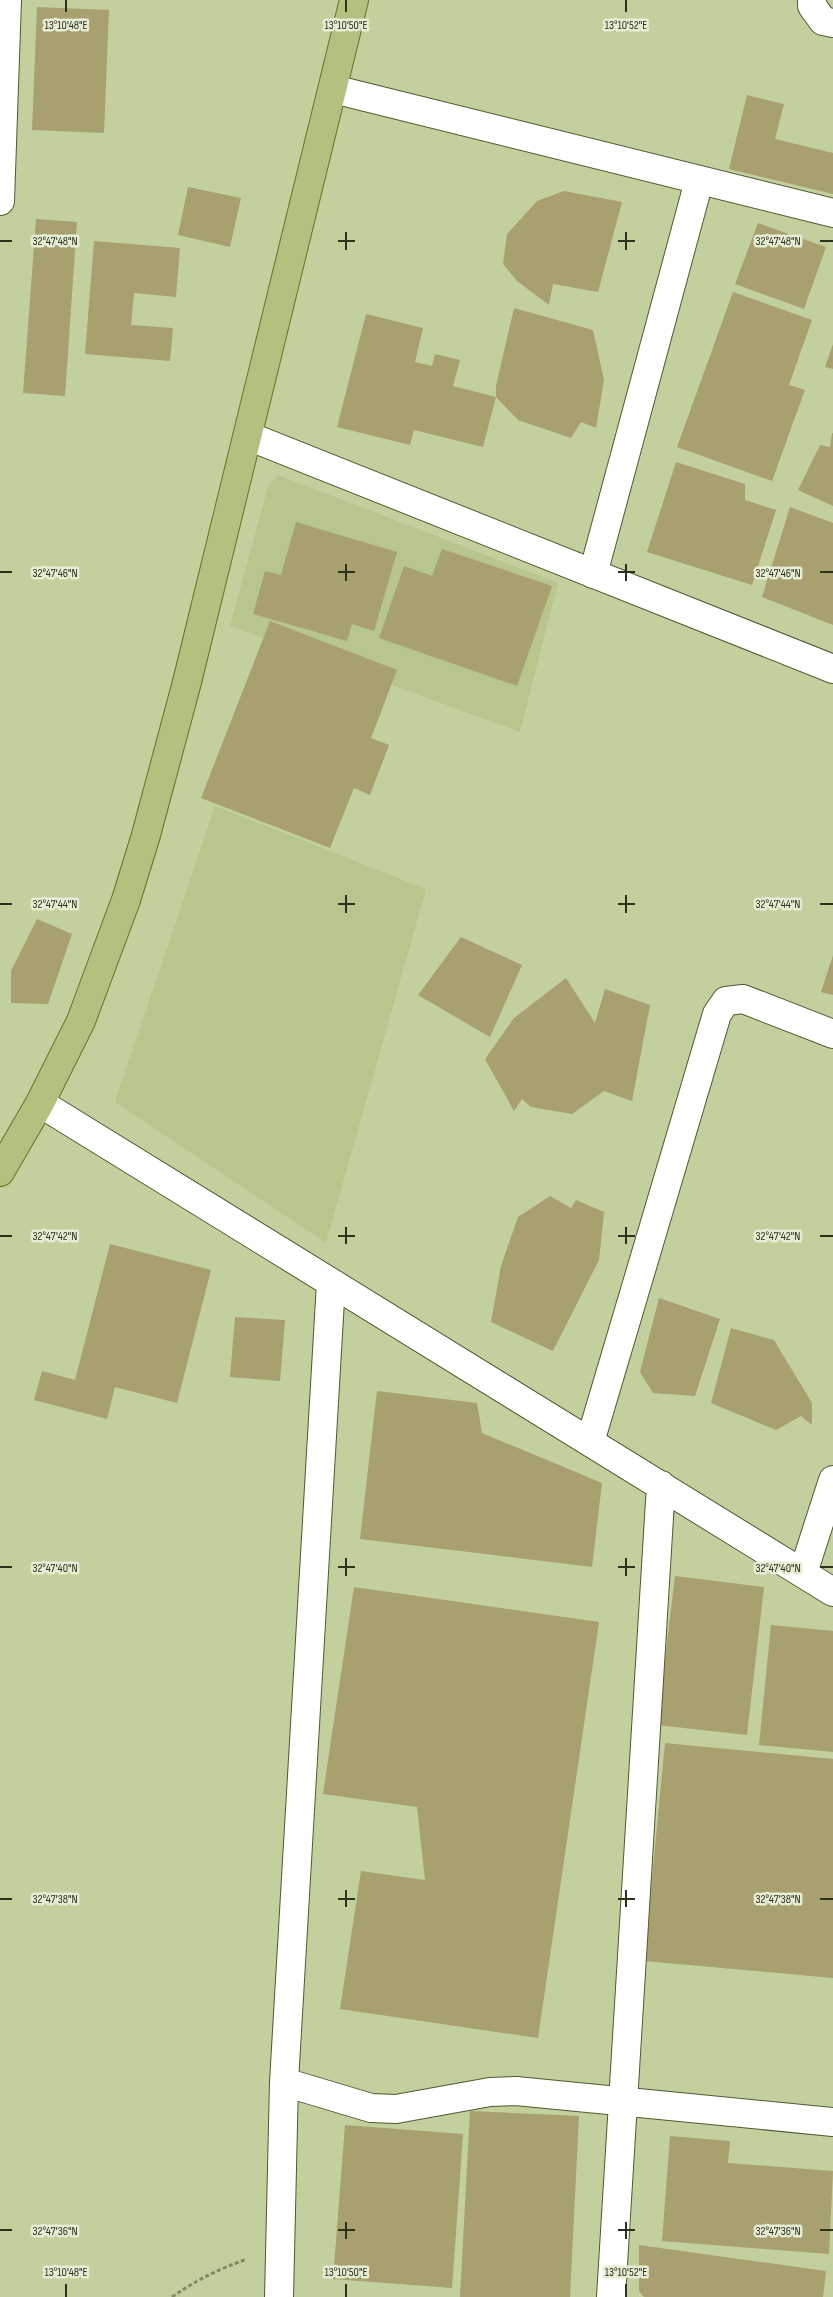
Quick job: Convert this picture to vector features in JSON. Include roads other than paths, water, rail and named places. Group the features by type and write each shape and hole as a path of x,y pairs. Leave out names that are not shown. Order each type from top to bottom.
{"main road":[{"path":"0,1172 40,1103 81,1021 126,900 146,835 185,691 354,0"}],"street":[{"path":"0,201 7,0"},
{"path":"812,0 812,6 823,21 833,23"},
{"path":"333,88 833,213"},
{"path":"592,574 699,181"},
{"path":"248,436 833,669"},
{"path":"590,1442 716,1014 726,1001 743,999 833,1034"},
{"path":"40,1103 833,1592"},
{"path":"279,2297 284,2082 331,1283"},
{"path":"803,1573 833,1480"},
{"path":"611,2297 661,1485"},
{"path":"284,2082 355,2104 396,2109 490,2092 516,2091 833,2122"}]}
